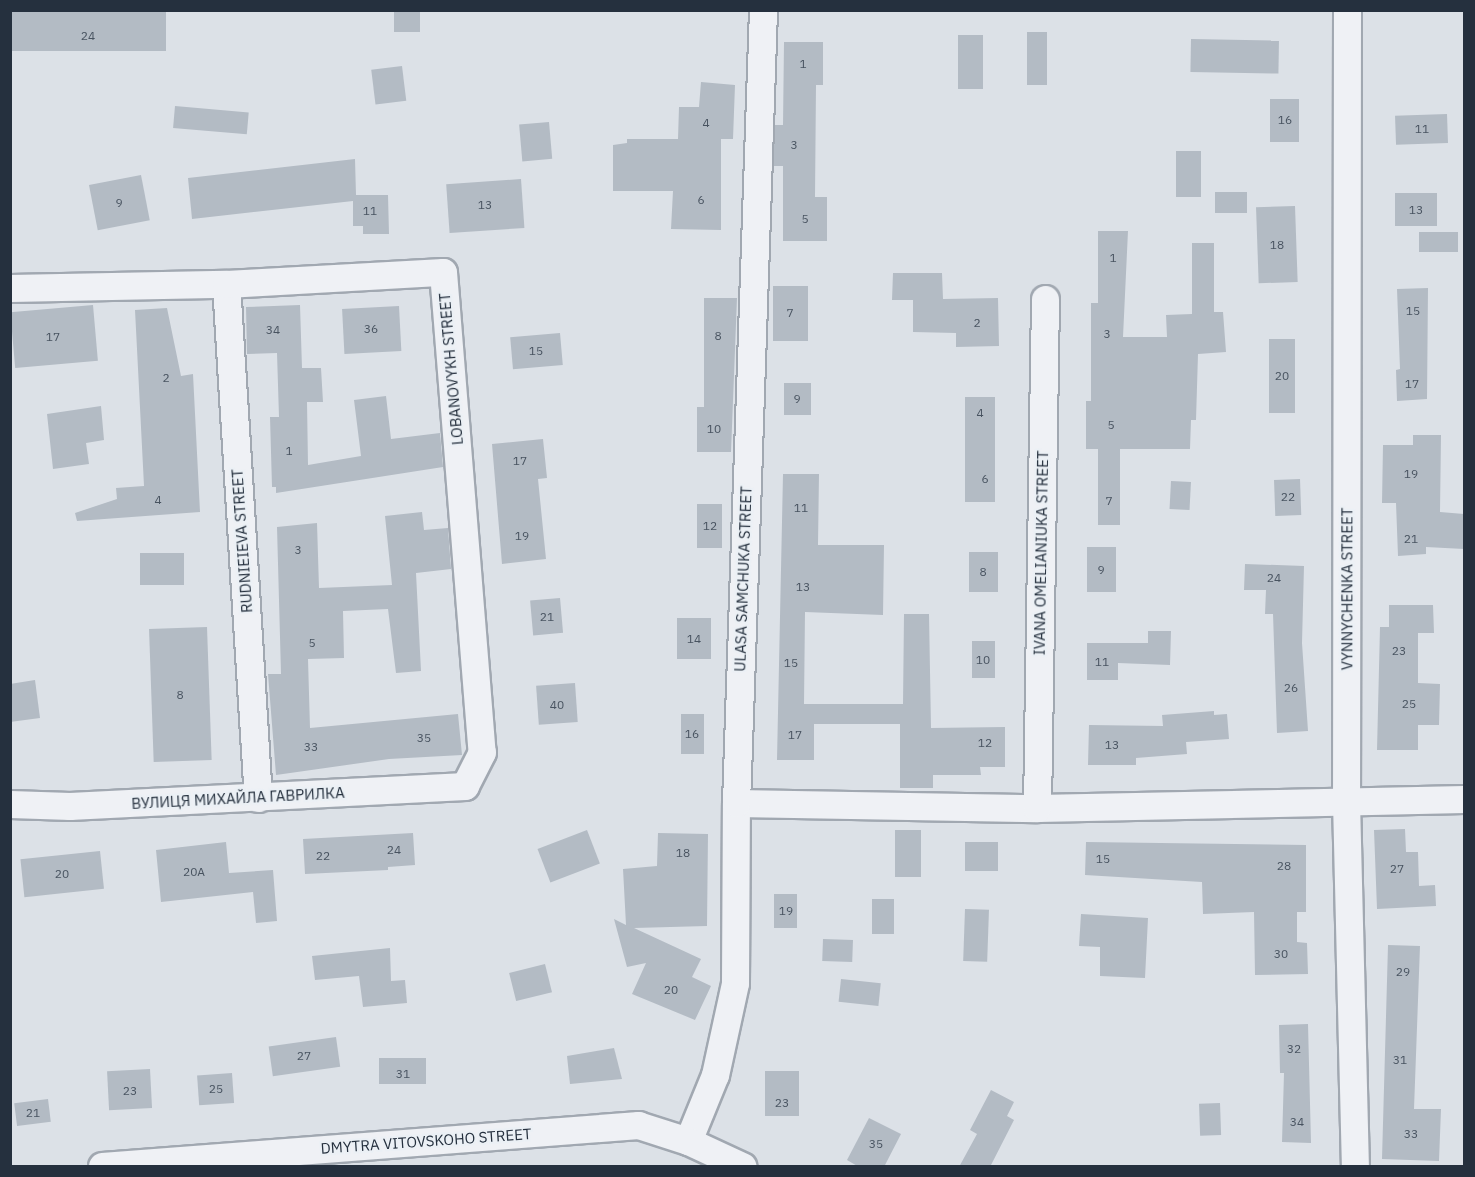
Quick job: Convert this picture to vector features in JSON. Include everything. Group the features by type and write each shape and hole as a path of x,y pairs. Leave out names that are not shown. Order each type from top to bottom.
{"street":[{"name":"ULASA SAMCHUKA STREET","path":"688,1141 715,1075 735,982 736,803 763,10"},
{"name":"VYNNYCHENKA STREET","path":"1347,10 1346,801 1355,1167"},
{"name":"LOBANOVYKH STREET","path":"10,288 226,284 443,272 482,752 465,786"},
{"name":"RUDNIEIEVA STREET","path":"226,284 258,798"},
{"name":"IVANA OMELIANIUKA STREET","path":"1037,808 1045,299"},
{"name":"ВУЛИЦЯ МИХАЙЛА ГАВРИЛКА","path":"10,804 70,806 465,786"},
{"path":"736,803 1037,808 1464,799"},
{"name":"DMYTRA VITOVSKOHO STREET","path":"102,1167 638,1125 688,1141 742,1167"}],"building":[{"path":"10,10 166,10 166,51 10,51"},
{"path":"394,10 420,10 420,32 394,32"},
{"path":"1027,32 1047,32 1047,85 1027,85"},
{"path":"958,35 983,35 983,89 958,89"},
{"path":"1191,39 1279,41 1278,74 1190,72"},
{"path":"784,42 823,42 823,85 816,85 815,197 827,197 827,241 783,241 783,166 773,166 775,125 783,125"},
{"path":"402,66 406,101 375,105 371,70"},
{"path":"701,82 735,85 733,139 721,139 721,230 671,229 673,191 613,191 613,145 627,143 627,139 678,139 679,107 699,107"},
{"path":"1270,99 1299,99 1299,142 1270,142"},
{"path":"175,106 249,112 247,134 173,128"},
{"path":"1447,114 1448,143 1396,145 1395,116"},
{"path":"549,122 552,159 522,161 519,125"},
{"path":"1176,151 1201,151 1201,197 1176,197"},
{"path":"355,159 356,195 388,195 389,234 363,234 363,226 353,226 353,201 192,219 188,178"},
{"path":"141,175 150,220 98,230 89,185"},
{"path":"521,179 524,228 450,233 446,184"},
{"path":"1215,192 1247,192 1247,213 1215,213"},
{"path":"1395,193 1437,193 1437,226 1395,226"},
{"path":"1295,206 1298,282 1259,283 1256,207"},
{"path":"1098,231 1128,231 1123,337 1167,337 1166,315 1192,314 1192,243 1214,243 1214,312 1223,312 1226,352 1198,354 1196,420 1191,420 1190,449 1120,449 1120,525 1098,525 1098,449 1086,449 1086,401 1091,401 1091,303 1098,303"},
{"path":"1419,232 1458,232 1458,252 1419,252"},
{"path":"893,273 942,273 943,299 998,298 999,346 956,347 956,333 913,332 913,300 892,300"},
{"path":"773,286 808,286 808,341 773,341"},
{"path":"1428,288 1427,399 1397,401 1396,370 1400,369 1397,289"},
{"path":"704,298 737,298 731,452 697,452 697,407 704,407"},
{"path":"93,305 98,361 15,368 10,312"},
{"path":"300,305 302,368 321,368 323,402 307,402 308,465 361,456 354,400 386,396 391,439 440,433 443,467 276,493 276,487 272,487 270,417 279,417 277,353 247,354 246,307"},
{"path":"399,306 401,351 344,354 342,309"},
{"path":"167,308 181,376 193,374 200,512 77,521 75,513 117,499 116,488 144,486 135,310"},
{"path":"560,333 563,365 513,369 510,337"},
{"path":"1269,339 1295,339 1295,413 1269,413"},
{"path":"784,383 811,383 811,415 784,415"},
{"path":"965,397 995,397 995,502 965,502"},
{"path":"101,406 104,440 86,443 89,464 53,469 47,414"},
{"path":"1413,435 1441,435 1440,512 1464,514 1464,549 1426,547 1426,554 1398,556 1396,503 1382,503 1383,445 1413,445"},
{"path":"543,439 547,478 538,479 546,559 502,564 492,444"},
{"path":"783,474 819,474 818,545 884,545 883,615 805,612 804,704 903,704 904,614 929,614 931,728 1005,727 1005,767 980,767 981,775 933,775 933,788 900,788 900,724 814,724 814,760 777,760"},
{"path":"1300,479 1301,515 1275,516 1274,480"},
{"path":"1171,481 1191,482 1190,510 1170,509"},
{"path":"697,504 722,504 722,548 697,548"},
{"path":"422,512 424,530 448,528 451,569 416,573 421,671 396,673 388,609 343,611 344,658 308,659 310,728 458,714 462,755 389,759 276,775 268,674 281,674 277,527 317,523 319,588 392,585 385,516"},
{"path":"1087,547 1116,547 1116,592 1087,592"},
{"path":"969,552 998,552 998,592 969,592"},
{"path":"140,553 184,553 184,585 140,585"},
{"path":"1245,564 1304,566 1302,643 1308,731 1277,733 1273,614 1265,614 1266,590 1244,590"},
{"path":"560,598 563,633 533,635 530,601"},
{"path":"1389,605 1433,605 1434,633 1418,633 1418,683 1440,684 1439,725 1418,725 1418,750 1377,750 1380,627 1389,627"},
{"path":"677,618 711,618 711,659 677,659"},
{"path":"207,627 212,760 154,762 149,629"},
{"path":"1148,631 1171,631 1170,665 1118,663 1118,680 1087,680 1087,643 1148,643"},
{"path":"972,641 995,641 995,678 972,678"},
{"path":"35,680 40,718 10,722 10,684"},
{"path":"575,683 578,722 539,725 536,686"},
{"path":"1214,711 1214,715 1227,714 1229,739 1186,742 1187,754 1136,758 1136,765 1088,765 1089,725 1163,726 1162,715"},
{"path":"681,714 704,714 704,754 681,754"},
{"path":"1405,829 1406,852 1418,852 1419,886 1435,885 1436,906 1377,909 1374,830"},
{"path":"587,830 600,864 550,883 538,849"},
{"path":"895,830 921,830 921,877 895,877"},
{"path":"413,833 415,865 388,867 388,870 305,874 303,839"},
{"path":"658,833 708,834 707,926 634,928 701,959 692,977 711,986 695,1020 632,994 646,963 627,967 614,919 626,925 623,869 657,866"},
{"path":"226,842 229,873 273,870 277,921 256,923 253,892 161,902 156,850"},
{"path":"965,842 998,842 998,871 965,871"},
{"path":"1086,842 1306,845 1306,912 1297,912 1297,942 1307,943 1308,974 1255,975 1254,912 1203,914 1202,882 1085,875"},
{"path":"100,851 104,889 24,897 20,859"},
{"path":"774,894 797,894 797,928 774,928"},
{"path":"872,899 894,899 894,934 872,934"},
{"path":"965,909 989,910 987,962 963,961"},
{"path":"1081,914 1148,918 1145,978 1100,976 1100,947 1079,946"},
{"path":"823,939 853,940 852,962 822,961"},
{"path":"1388,945 1420,946 1414,1109 1441,1109 1439,1161 1382,1159"},
{"path":"390,948 391,981 405,980 407,1003 363,1007 359,976 315,980 312,956"},
{"path":"545,964 552,992 516,1001 509,973"},
{"path":"841,979 881,983 878,1006 839,1002"},
{"path":"1308,1024 1311,1143 1282,1142 1284,1073 1280,1073 1279,1025"},
{"path":"336,1037 340,1067 273,1076 269,1046"},
{"path":"614,1048 622,1079 570,1084 567,1056"},
{"path":"379,1058 426,1058 426,1084 379,1084"},
{"path":"150,1069 152,1108 109,1110 107,1071"},
{"path":"765,1071 799,1071 799,1116 765,1116"},
{"path":"232,1073 234,1103 199,1105 197,1075"},
{"path":"991,1090 1014,1102 1007,1116 1014,1120 990,1167 959,1167 977,1134 970,1130"},
{"path":"48,1099 51,1122 17,1126 14,1103"},
{"path":"1220,1103 1221,1135 1200,1136 1199,1104"},
{"path":"869,1118 901,1134 884,1167 859,1167 847,1160"}]}
